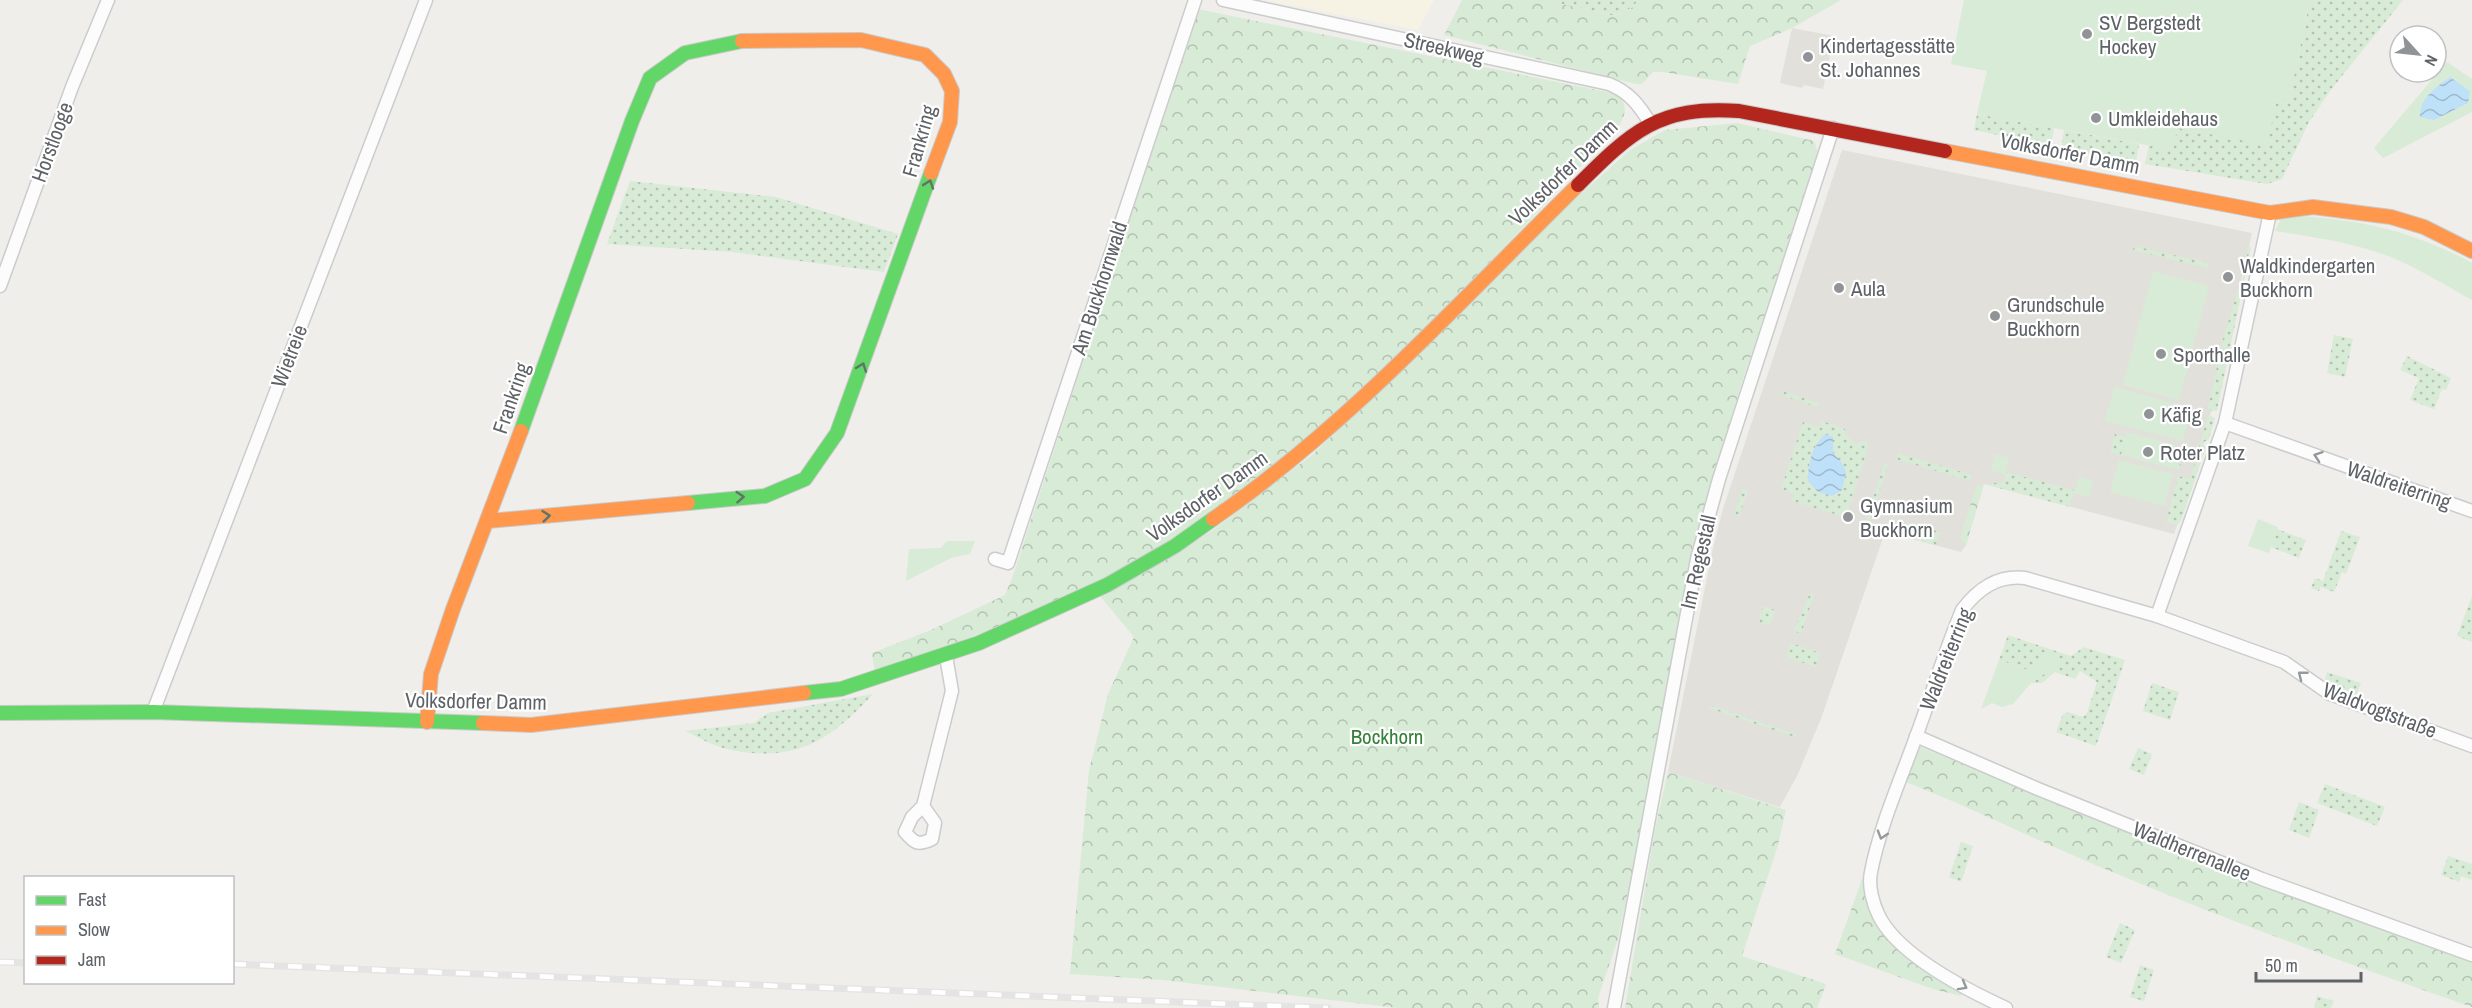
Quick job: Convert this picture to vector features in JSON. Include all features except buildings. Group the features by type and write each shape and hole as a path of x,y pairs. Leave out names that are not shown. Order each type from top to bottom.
{"main road":[{"name":"Frankring","path":"428,722 431,674 453,609 488,521 650,78 685,53 738,41 861,40 925,55 944,74 952,91 950,122 837,433 805,479 765,496 488,521"},
{"name":"Volksdorfer Damm","path":"0,713 153,712 531,725 841,689 946,656 1018,627 1107,585 1174,546 1256,489 1346,414 1606,155 1634,132 1650,123 1680,112 1711,109 1739,111 2270,213 2313,207 2391,217 2424,227 2472,251"}],"street":[{"name":"Horstlooge","path":"0,286 72,87 108,0"},
{"name":"Wietreie","path":"153,712 426,0"},
{"name":"Am Buckhornwald","path":"995,559 1008,563 1195,0"},
{"name":"Streekweg","path":"1223,0 1608,84 1619,88 1637,102 1650,123"},
{"name":"Im Regestall","path":"1614,1008 1697,559 1733,435 1833,128"},
{"path":"2157,616 2225,423 2270,213"},
{"name":"Waldreiterring","path":"2225,423 2472,511"},
{"name":"Waldreiterring","path":"2006,1008 1938,971 1887,931 1874,906 1870,874 1900,780 1962,610 1971,598 1990,584 2007,578 2032,579 2157,616"},
{"name":"Waldvogtstraße","path":"2157,616 2284,662 2330,694 2472,746"},
{"path":"923,806 952,691 946,656"},
{"name":"Waldherrenallee","path":"1916,736 2038,789 2252,875 2472,955"}],"shaded area":[{"path":"1264,0 1434,0 1418,30"},
{"name":"Kindertagesstätte St. Johannes","path":"1792,28 1834,36 1823,89 1804,85 1802,88 1780,83"},
{"name":"Gymnasium Buckhorn","path":"1842,150 2252,233 2199,464 2174,534 1984,484 1966,545 1961,552 1885,532 1822,716 1798,774 1780,807 1668,772 1713,548 1723,509"}],"green space":[{"path":"1462,0 1544,0 1615,16 1633,7 1638,0 1841,0 1792,28 1750,46 1738,84 1653,72 1642,84 1636,84 1444,35"},
{"path":"1544,0 1638,0 1633,7 1615,16"},
{"path":"1964,0 2310,0 2289,101 2277,99 2267,145 2177,128 2173,150 1977,114 1987,71 1951,64"},
{"path":"2310,0 2403,0 2330,91 2309,122 2282,179 2267,184 2145,164 2149,145 2173,150 2177,128 2277,99 2289,100"},
{"path":"1197,9 1612,93 1622,99 1625,113 1613,132 1384,369 1323,425 1259,477 1193,525 1094,583 1002,625 875,673 872,653 931,630 1005,595"},
{"path":"2448,63 2472,79 2472,112 2383,158 2374,148 2428,84 2448,84"},
{"path":"1977,114 2054,128 2051,146 1974,130"},
{"name":"Bockhorn","path":"1737,123 1814,141 1819,155 1742,382 1692,549 1653,776 1618,939 1598,998 1599,1008 1398,1008 1162,980 1070,974 1089,770 1108,694 1134,637 1100,596 1148,571 1213,530 1312,455 1564,209 1630,150 1665,130"},
{"path":"2064,130 2139,144 2136,162 2061,148"},
{"path":"630,181 776,197 898,234 884,272 732,252 607,244"},
{"path":"2283,215 2333,219 2380,227 2449,251 2472,263 2472,300 2413,267 2365,248 2275,231"},
{"path":"2249,245 2251,248 2217,411 2209,410 2223,339 2237,293 2240,293"},
{"path":"2134,246 2209,263 2208,268 2133,250"},
{"name":"Sporthalle","path":"2153,271 2209,286 2179,400 2123,385"},
{"path":"2334,335 2353,339 2345,377 2327,373"},
{"path":"2407,356 2451,378 2446,390 2442,389 2434,409 2410,400 2419,378 2400,370"},
{"name":"Käfig","path":"2114,387 2192,408 2183,441 2105,421"},
{"path":"1782,391 1819,403 1817,407 1781,395"},
{"path":"2208,415 2215,418 2209,439 2203,445 2206,447 2181,521 2177,525 2166,522 2178,476 2190,479"},
{"path":"1822,421 1845,429 1845,434 1856,444 1867,440 1868,448 1849,510 1843,511 1841,516 1792,501 1794,494 1781,489 1803,422 1819,427","holes":["1825,434 1834,446 1833,453 1842,466 1844,474 1842,490 1808,475 1812,453"]},
{"name":"Roter Platz","path":"2127,432 2176,445 2170,468 2121,455"},
{"path":"2115,434 2126,437 2121,455 2110,452"},
{"path":"2175,449 2184,452 2179,470 2170,468"},
{"path":"1898,453 1972,475 1970,481 1896,459"},
{"path":"1995,454 2009,458 2005,474 1991,470"},
{"path":"2119,460 2173,474 2164,506 2110,492"},
{"path":"1885,462 1888,465 1868,526 1864,525"},
{"path":"2006,472 2074,490 2070,507 1984,484 2004,482"},
{"path":"2079,477 2093,481 2089,497 2074,493"},
{"path":"1984,484 1966,545 1960,538 1976,487"},
{"path":"1742,489 1748,491 1739,517 1734,515"},
{"path":"2258,519 2278,527 2269,553 2248,546"},
{"path":"1905,522 1940,532 1936,545 1901,536"},
{"path":"2277,529 2306,540 2299,558 2271,547"},
{"path":"2341,531 2360,537 2346,574 2342,572 2334,592 2321,587 2319,591 2311,588 2315,578 2323,581"},
{"path":"947,541 975,541 970,554 951,558 906,581 909,549 941,548"},
{"path":"1810,593 1814,595 1801,634 1794,631"},
{"path":"2472,596 2472,642 2457,636"},
{"path":"1763,606 1775,610 1770,626 1758,622"},
{"path":"2008,635 2071,656 2084,647 2125,660 2096,746 2056,732 2063,714 2068,712 2083,717 2087,713 2097,682 2080,671 2075,679 2055,672 2042,683 2031,683 2058,664 2031,671 1999,660"},
{"path":"1791,643 1820,653 1816,667 1786,657"},
{"path":"2051,654 2059,664 2031,683 2013,704 2002,707 1992,703 1981,709 1999,660 2031,671"},
{"path":"2327,672 2361,683 2355,698 2337,690 2325,679"},
{"path":"2152,683 2179,692 2170,720 2143,711"},
{"path":"873,694 826,736 791,751 751,753 727,749 685,731 754,723 768,713"},
{"path":"1710,705 1796,734 1795,737 1709,708"},
{"path":"1913,744 2258,883 2472,961 2472,1007 2196,906 1900,780"},
{"path":"2138,748 2152,754 2144,775 2129,769"},
{"path":"1668,772 1786,810 1778,845 1742,956 1826,984 1817,1008 1625,1008 1655,829"},
{"path":"2325,784 2385,807 2377,826 2317,803"},
{"path":"2299,802 2319,810 2309,838 2289,830"},
{"path":"1961,842 1973,846 1961,882 1949,877"},
{"path":"2448,856 2472,864 2472,880 2461,876 2459,882 2441,875"},
{"path":"1870,874 1887,931 1965,987 1961,996 1933,989 1835,954 1862,879"},
{"path":"2120,923 2135,930 2121,963 2106,957"},
{"path":"2140,965 2154,970 2144,1001 2130,997"},
{"path":"2317,996 2334,1001 2331,1008 2314,1008"}],"water":[{"path":"2450,77 2470,91 2468,103 2434,120 2420,117 2426,98 2441,84 2448,84"},
{"path":"1825,434 1833,437 1833,453 1846,472 1842,490 1832,496 1818,492 1808,481 1812,455"}],"railway":[{"path":"0,962 24,963"},
{"path":"234,964 1328,1008"}],"traffic: fast":[{"path":"521,431 632,121 650,78 685,53 742,41"},
{"path":"688,503 765,496 805,479 837,433 931,173"},
{"path":"804,693 841,689 979,643 1107,585 1175,546 1213,519"},
{"path":"0,713 153,712 483,723"}],"traffic: slow":[{"path":"742,41 861,40 925,55 944,74 952,91 950,122 931,173"},
{"path":"1945,151 2270,213 2313,207 2391,217 2424,227 2472,251"},
{"path":"1213,519 1311,443 1403,360 1578,185"},
{"path":"427,722 431,674 453,609 521,431"},
{"path":"488,521 688,503"},
{"path":"483,723 531,725 804,693"}],"traffic: jam":[{"path":"1578,185 1614,150 1648,126 1667,118 1711,110 1739,111 1945,151"}],"place":[{"name":"SV Bergstedt Hockey","path":"2087,34"},
{"name":"Kindertagesstätte St. Johannes","path":"1808,57"},
{"name":"Umkleidehaus","path":"2096,118"},
{"name":"Waldkindergarten Buckhorn","path":"2228,277"},
{"name":"Aula","path":"1839,288"},
{"name":"Grundschule Buckhorn","path":"1995,316"},
{"name":"Sporthalle","path":"2161,354"},
{"name":"Käfig","path":"2149,414"},
{"name":"Roter Platz","path":"2148,452"},
{"name":"Gymnasium Buckhorn","path":"1848,517"}]}
